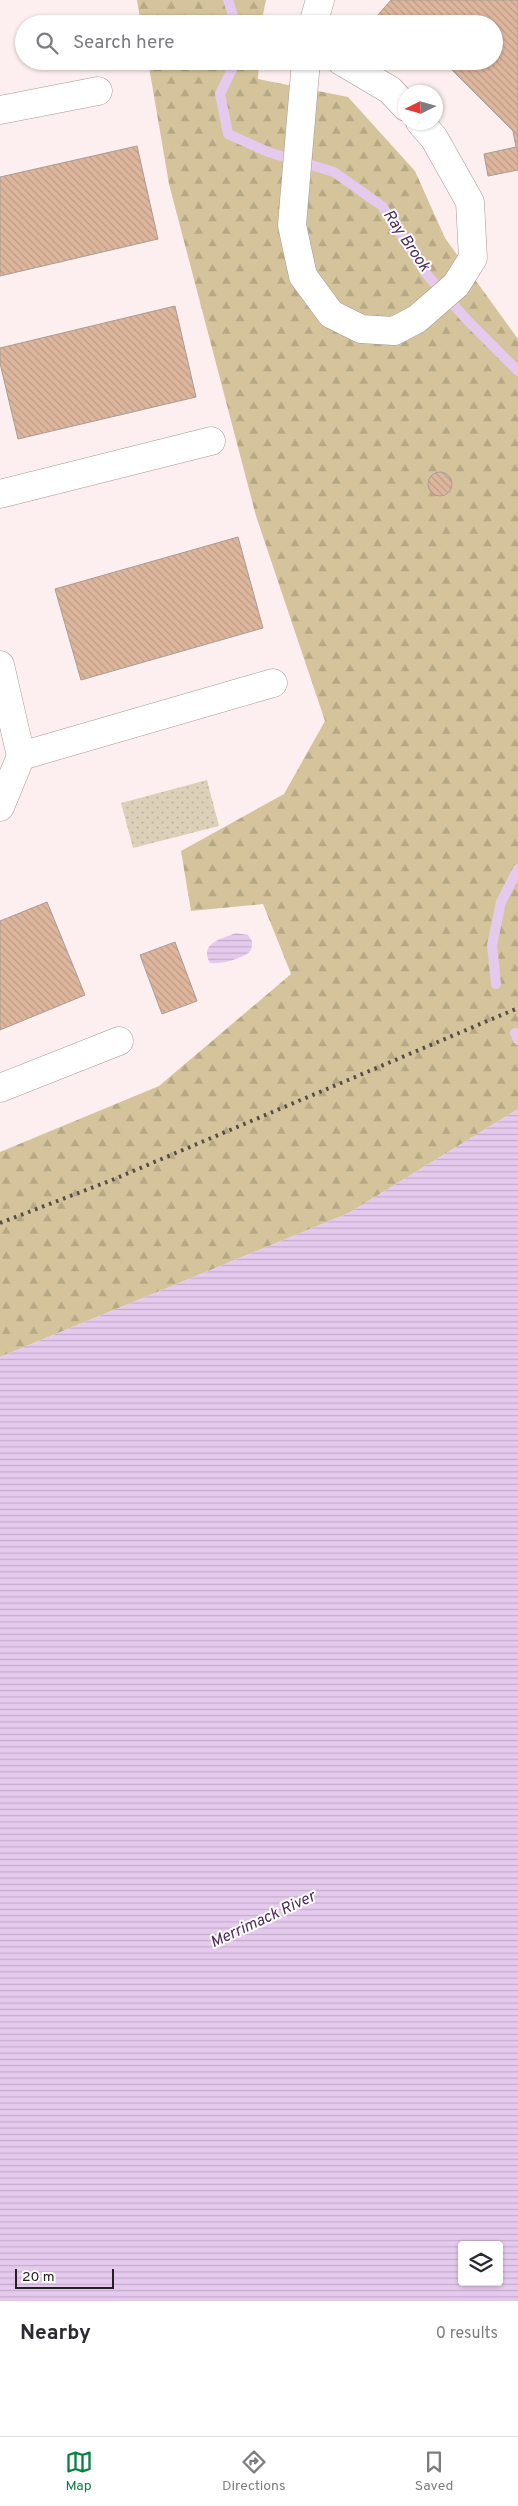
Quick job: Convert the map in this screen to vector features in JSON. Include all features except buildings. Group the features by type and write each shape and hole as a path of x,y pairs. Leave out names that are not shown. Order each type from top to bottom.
{"street":[{"path":"316,15 320,0"},
{"path":"305,70 292,225 303,276 331,314 361,329 394,331 417,319 456,285 473,258 470,202 434,138 427,130"},
{"path":"356,70 390,90 398,98"},
{"path":"0,110 98,91"},
{"path":"0,494 211,440"},
{"path":"0,665 21,756 1,806"},
{"path":"21,756 273,682"},
{"path":"0,1088 119,1041"}],"shaded area":[{"path":"207,780 219,826 133,848 121,803"}],"green space":[{"path":"137,0 266,0 263,15 140,15"},
{"path":"150,70 258,70 258,79 348,97 415,171 445,238 518,339 518,1109 349,1213 0,1357 0,1152 159,1086 291,974 263,904 191,911 181,851 284,794 325,721 256,516 169,184"}],"water":[{"path":"236,933 248,935 252,941 251,950 244,956 232,960 210,963 207,956 209,946 218,940"},
{"name":"Merrimack River","path":"518,1109 518,2301 0,2301 0,1357 349,1213"}],"waterway":[{"name":"Ray Brook","path":"228,0 233,15"},
{"name":"Ray Brook","path":"232,70 220,94 228,134 268,152 334,172 382,206 428,276 467,320 518,371"},
{"name":"Ray Brook","path":"496,984 492,945 501,902 518,869"},
{"name":"Ray Brook","path":"515,1033 518,1040"}],"railway":[{"path":"0,1223 112,1180 518,1008"}]}
